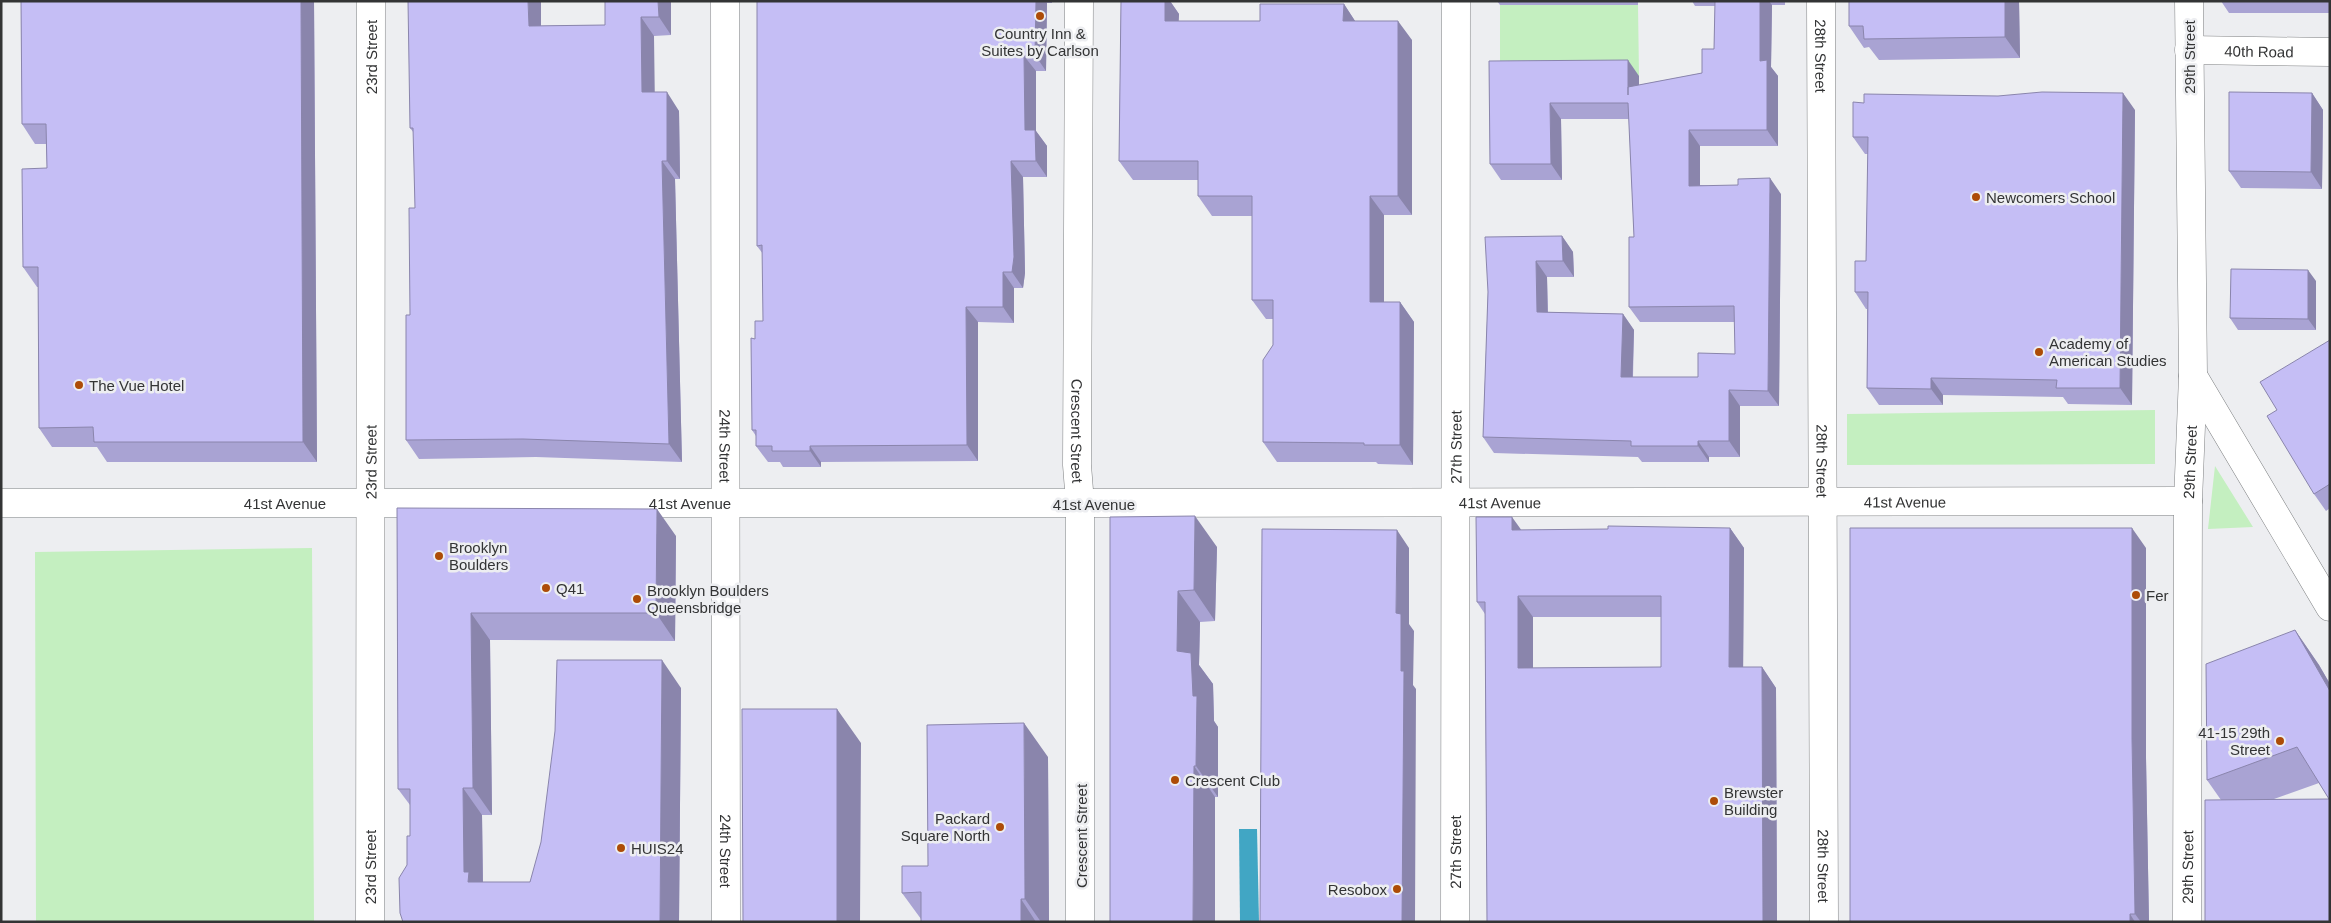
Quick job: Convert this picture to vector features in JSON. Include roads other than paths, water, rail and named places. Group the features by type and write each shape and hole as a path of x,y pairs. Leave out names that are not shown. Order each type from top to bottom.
{"street":[{"name":"23rd Street","path":"370,922 371,1"},
{"name":"24th Street","path":"725,1 724,504 726,922"},
{"name":"Crescent Street","path":"1079,1 1077,465 1080,504 1080,922"},
{"name":"27th Street","path":"1455,922 1456,1"},
{"name":"28th Street","path":"1821,1 1821,504 1824,922"},
{"name":"29th Street","path":"2187,922 2188,501 2193,376 2189,1"},
{"name":"40th Road","path":"2189,50 2330,52"},
{"path":"2193,376 2330,607"},
{"name":"41st Avenue","path":"1,503 1821,504 2188,501"}],"water":[{"path":"1239,829 1257,829 1259,922 1240,922"}],"place":[{"name":"Country Inn & Suites by Carlson","path":"1040,16"},
{"name":"Newcomers School","path":"1976,197"},
{"name":"Academy of American Studies","path":"2039,352"},
{"name":"The Vue Hotel","path":"79,385"},
{"name":"Brooklyn Boulders","path":"439,556"},
{"name":"Q41","path":"546,588"},
{"name":"Fer","path":"2136,595"},
{"name":"Brooklyn Boulders Queensbridge","path":"637,599"},
{"name":"41-15 29th Street","path":"2280,741"},
{"name":"Crescent Club","path":"1175,780"},
{"name":"Brewster Building","path":"1714,801"},
{"name":"Packard Square North","path":"1000,827"},
{"name":"HUIS24","path":"621,848"},
{"name":"Resobox","path":"1397,889"}]}
